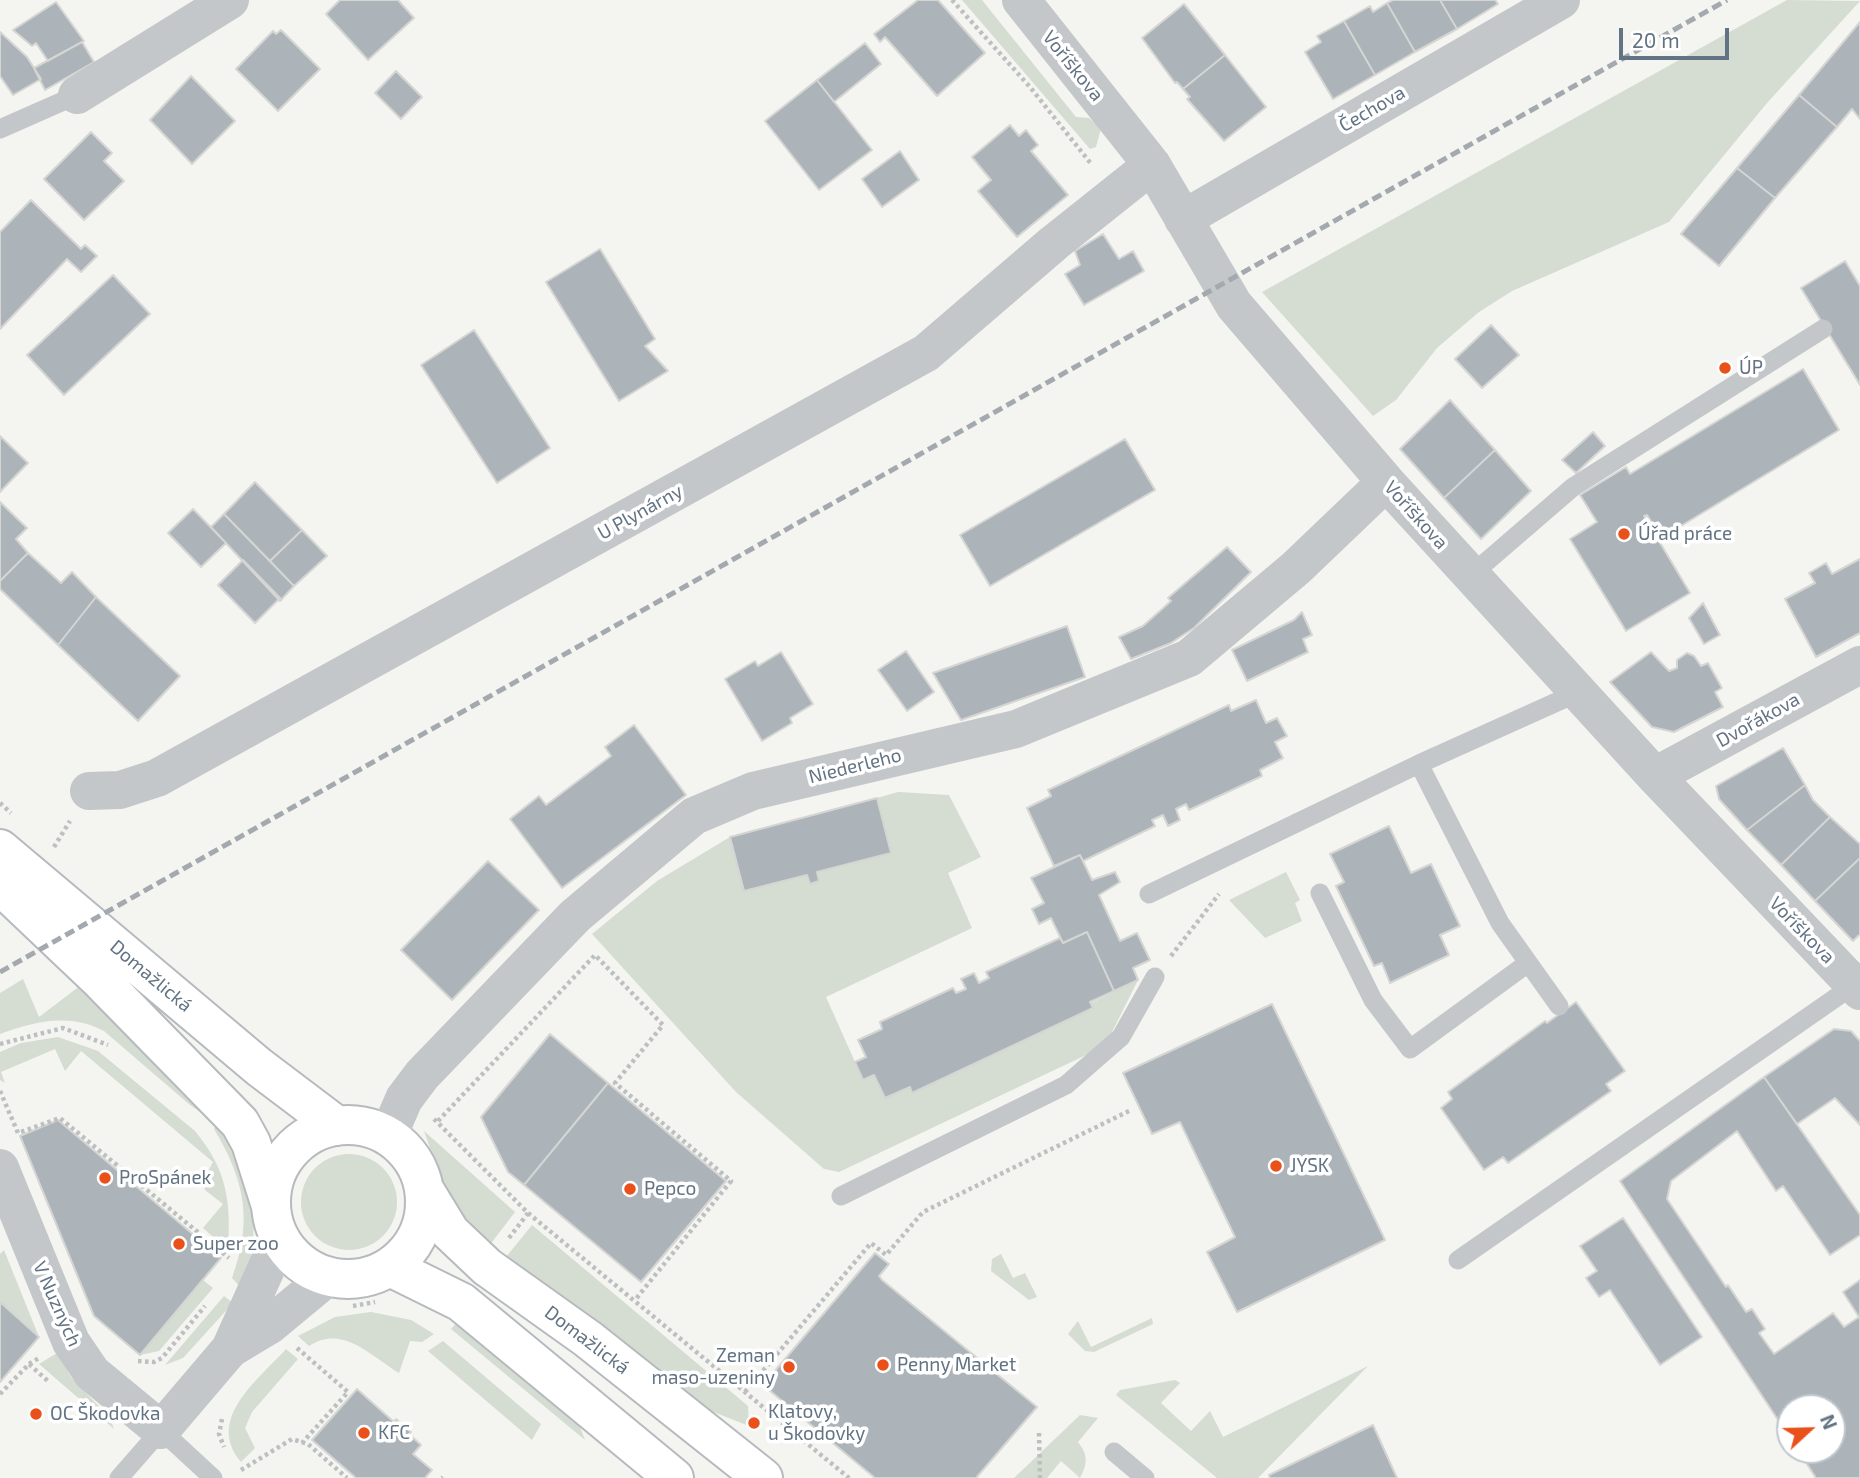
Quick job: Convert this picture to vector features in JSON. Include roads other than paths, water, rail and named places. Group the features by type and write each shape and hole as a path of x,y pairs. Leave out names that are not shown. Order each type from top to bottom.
{"main road":[{"name":"Domažlická","path":"0,849 259,1067 337,1126"},
{"name":"Domažlická","path":"0,885 89,970 240,1123 251,1143 276,1223"},
{"path":"387,1284 419,1234 425,1213 425,1191 418,1169 406,1150 388,1136 364,1126 337,1126 315,1132 296,1145 282,1164 273,1185 276,1223 292,1255 337,1292 349,1279 370,1276 387,1284 461,1302 674,1478"},
{"name":"Domažlická","path":"425,1191 450,1232 487,1267 588,1339 763,1478"}],"street":[{"path":"77,95 230,0"},
{"name":"Voříškova","path":"1021,0 1152,165 1234,305 1386,482 1655,776 1857,988"},
{"name":"Čechova","path":"1184,219 1561,0"},
{"name":"U Plynárny","path":"89,791 120,790 157,778 926,353 1054,243 1152,165"},
{"name":"Niederleho","path":"388,1136 404,1099 422,1075 575,916 694,816 753,791 1016,729 1189,658 1296,568 1386,482"},
{"name":"Dvořákova","path":"1655,776 1860,664"},
{"name":"V Nuzných","path":"0,1168 71,1342 92,1373 161,1430"},
{"path":"230,1349 276,1223"},
{"path":"161,1430 230,1349 270,1325 337,1292"}],"lane":[{"path":"0,129 77,95"},
{"path":"1471,575 1573,487 1823,329"},
{"path":"1149,894 1419,764 1579,692"},
{"path":"1419,764 1500,923 1559,1006"},
{"path":"1320,893 1363,982 1410,1049 1528,962"},
{"path":"841,1196 1066,1086 1121,1037 1154,977"},
{"path":"1458,1261 1857,988"},
{"path":"119,1478 161,1430 213,1478"},
{"path":"1114,1452 1145,1478"}],"railway":[{"path":"0,972 1727,0"}],"place":[{"name":"ÚP","path":"1725,368"},
{"name":"Úřad práce","path":"1624,534"},
{"name":"JYSK","path":"1276,1166"},
{"name":"ProSpánek","path":"105,1178"},
{"name":"Pepco","path":"630,1189"},
{"name":"Super zoo","path":"179,1244"},
{"name":"Penny Market","path":"883,1365"},
{"name":"Zeman maso-uzeniny","path":"789,1367"},
{"name":"OC Škodovka","path":"36,1414"},
{"name":"Klatovy, u Škodovky","path":"754,1423"},
{"name":"KFC","path":"364,1433"}]}
